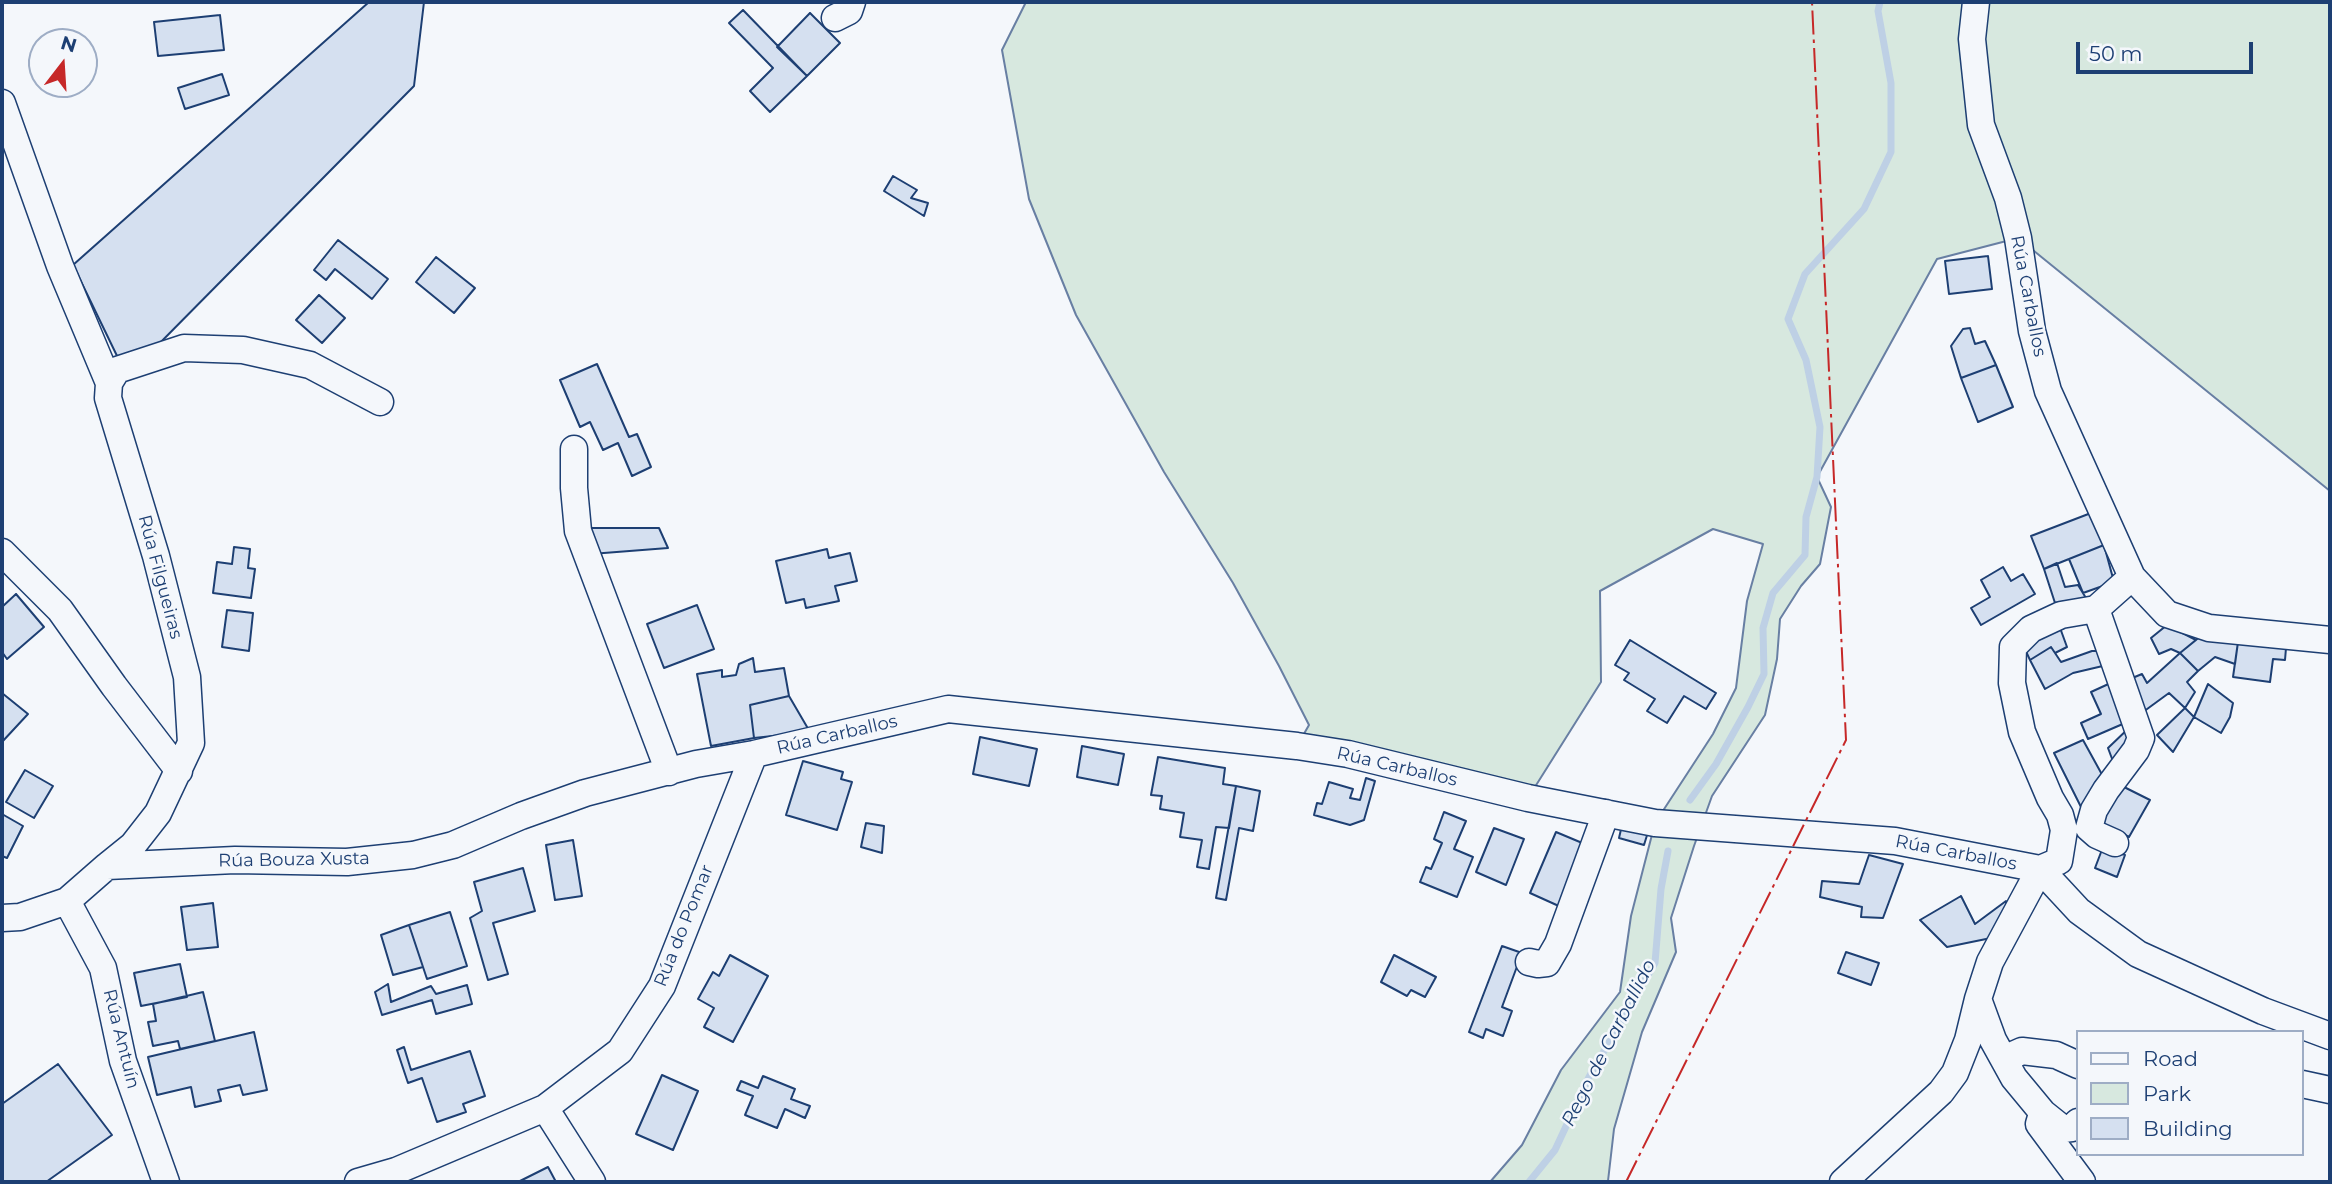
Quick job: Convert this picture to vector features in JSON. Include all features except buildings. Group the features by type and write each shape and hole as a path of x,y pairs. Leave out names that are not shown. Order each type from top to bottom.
{"street":[{"name":"Rúa Carballos","path":"1976,2 1972,39 1981,125 2008,198 2018,238 2032,331 2048,391 2132,577 2167,614 2209,628 2330,640"},
{"name":"Rúa Filgueiras","path":"2,103 60,265 110,383 108,398 156,556 187,677 191,743 158,813 133,845 107,866"},
{"path":"110,383 117,370 184,348 243,350 310,365 380,402"},
{"path":"574,449 578,531 669,772"},
{"path":"2,552 60,610 179,771"},
{"path":"2115,843 2089,828 2094,810 2136,750 2141,738 2096,609 2132,577"},
{"name":"Rúa Carballos","path":"754,754 948,709 1297,746 1348,754 1528,798 1655,823 1895,841 2040,869 2059,861 2064,830 2060,815 2022,733 2012,684 2013,648 2031,629 2061,615 2096,609"},
{"name":"Rúa Bouza Xusta","path":"107,866 235,860 347,862 413,855 453,845 585,793 754,754"},
{"name":"Rúa do Pomar","path":"358,1182 396,1171 545,1108 620,1051 662,986 754,754"},
{"path":"1529,962 1547,963 1558,943 1606,813"},
{"path":"2,918 20,917 67,901 107,866"},
{"name":"Rúa Carballos","path":"1843,1182 1941,1092 1955,1073 1968,1040 1990,962 2040,869"},
{"name":"Rúa Carballos","path":"2040,869 2079,911 2138,954 2263,1012 2330,1036"},
{"name":"Rúa Antuín","path":"67,901 103,968 123,1061 166,1182"},
{"path":"1978,999 1985,1022 2014,1078 2043,1113 2063,1129 2072,1128 2076,1124"},
{"path":"2004,1059 2022,1051 2056,1055 2076,1064"},
{"path":"2304,1084 2330,1090"},
{"path":"545,1108 592,1182"},
{"path":"2043,1113 2039,1124 2082,1182"}],"green space":[{"path":"1026,2 2330,2 2330,491 2018,238 1937,259 1817,477 1831,507 1820,564 1801,586 1780,619 1777,659 1765,715 1712,796 1694,846 1671,918 1676,952 1642,1032 1614,1129 1608,1181 1490,1182 1522,1145 1561,1070 1620,992 1631,916 1655,823 1713,734 1736,688 1747,601 1763,544 1713,529 1600,591 1601,682 1528,798 1297,746 1309,725 1233,583 1164,472 1076,315 1029,199 1002,50"}],"waterway":[{"name":"Rego de Carballido","path":"1690,800 1716,764 1764,674 1763,628 1773,593 1805,555 1806,517 1817,477 1820,427 1806,360 1788,319 1805,274 1864,209 1891,152 1891,83 1878,11 1880,2"},
{"name":"Rego de Carballido","path":"1529,1182 1555,1150 1589,1077 1655,963 1661,889 1668,851"}],"power":[{"path":"1626,1182 1846,740 1812,2"}]}
